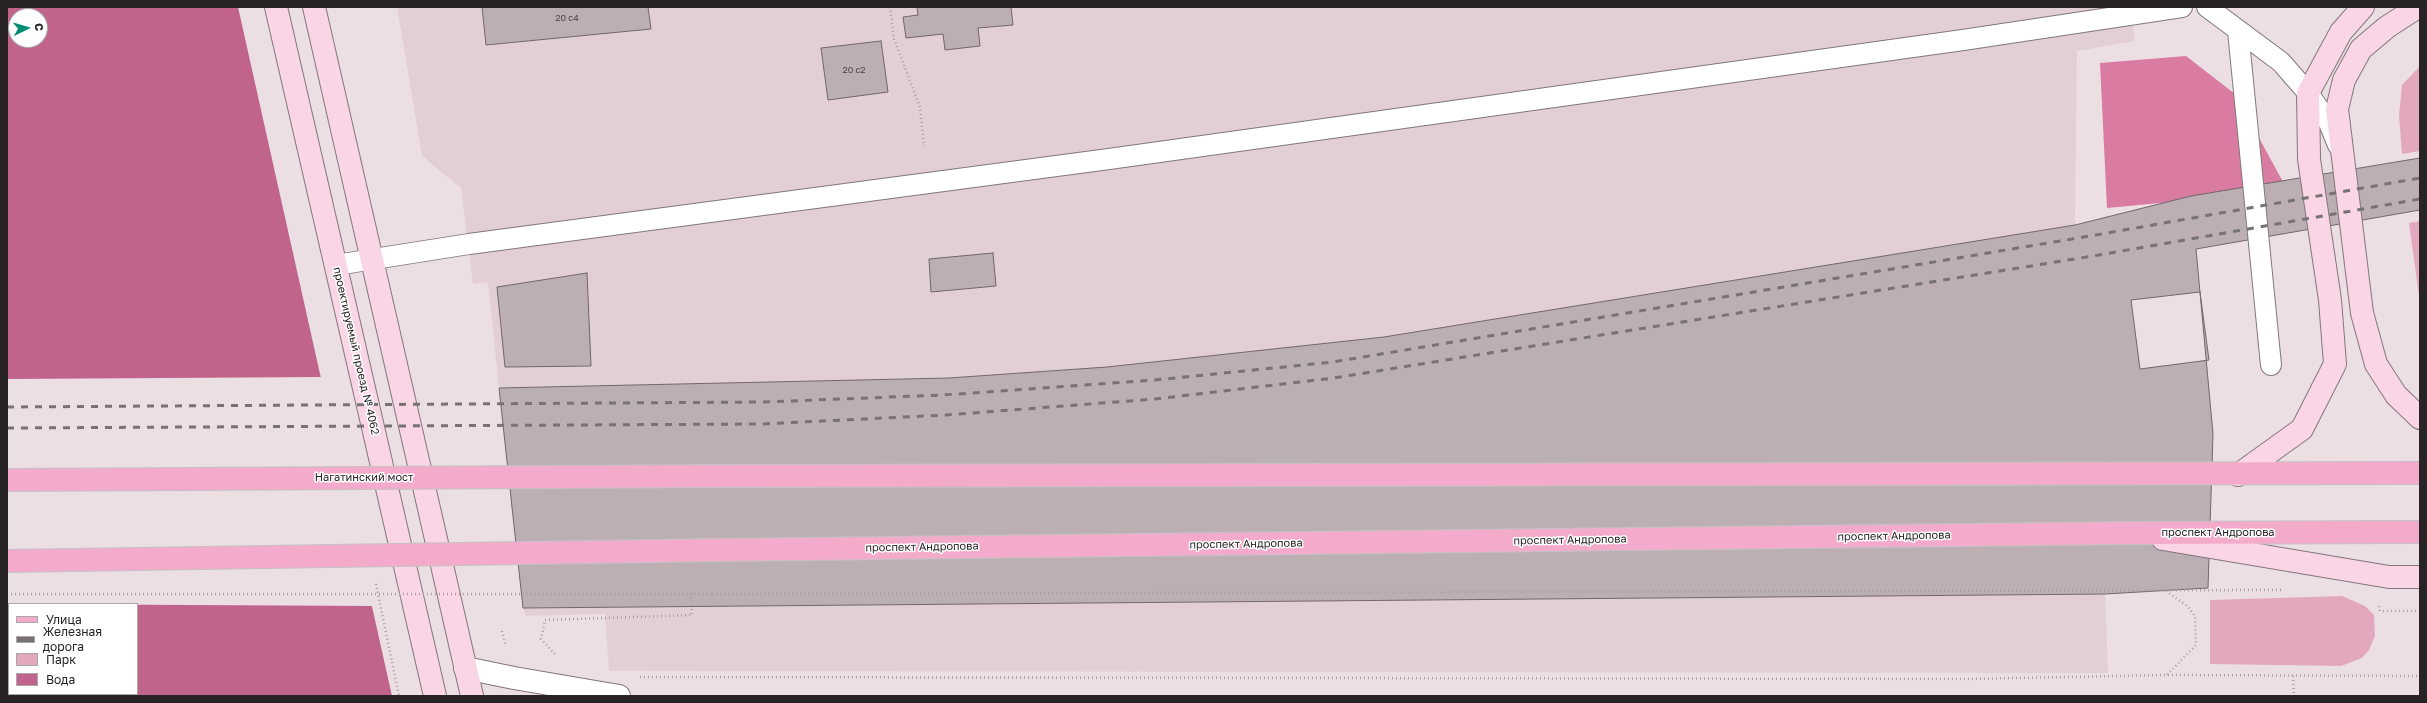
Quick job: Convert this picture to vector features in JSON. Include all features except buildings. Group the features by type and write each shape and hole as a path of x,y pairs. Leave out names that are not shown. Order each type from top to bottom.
{"main road":[{"name":"проектируемый проезд № 4062","path":"276,7 434,696"},
{"path":"314,7 472,696"},
{"path":"2238,475 2302,429 2335,364 2330,300 2309,159 2308,93 2341,32 2363,7"},
{"path":"2418,7 2387,26 2361,49 2344,80 2337,109 2362,313 2376,364 2396,395 2420,418"},
{"path":"2238,475 2420,473"},
{"name":"Нагатинский мост","path":"7,480 722,476 2238,475"},
{"name":"проспект Андропова","path":"7,561 719,550 2130,533 2420,532"},
{"path":"2130,533 2389,577 2420,577"}],"street":[{"path":"465,668 619,696"}],"lane":[{"path":"336,265 1876,53 2148,9 2182,7"},
{"path":"2207,7 2281,62 2308,93 2329,123 2343,157"},
{"path":"2238,31 2271,365"}],"path":[{"path":"890,7 894,39 920,107 924,146"},
{"path":"7,594 712,594 2288,590"},
{"path":"2165,591 2187,606 2195,616 2196,644 2166,675"},
{"path":"545,620 692,615 691,594"},
{"path":"2374,603 2380,607 2380,611 2420,611"},
{"path":"502,631 506,647"},
{"path":"737,678 1966,679 2166,675 2420,676"},
{"path":"2293,676 2294,696"}],"shaded area":[{"path":"397,7 2131,7 2135,41 2077,51 2075,225 1384,337 1107,367 949,378 499,388 488,282 473,284 461,188 422,156"},
{"path":"2186,56 2235,94 2288,191 2107,208 2100,63"},
{"path":"2105,594 2108,673 609,671 605,614 526,616 523,608"}],"green space":[{"path":"2420,66 2420,151 2402,154 2399,115 2402,85"},
{"path":"2420,221 2420,303 2409,223"},
{"path":"2342,596 2365,606 2374,615 2375,636 2369,650 2362,658 2341,666 2210,664 2210,600"}],"water":[{"path":"7,7 238,7 392,696 7,696"}],"pier":[{"path":"324,377 374,606 8,603 7,606 7,379"}],"ferry route":[{"path":"7,612 8,616"}],"railway":[{"path":"7,407 764,402 943,395 1155,380 1333,362 2090,236 2420,178"},
{"path":"7,428 761,424 946,415 1155,399 1334,378 2093,256 2420,199"}]}
